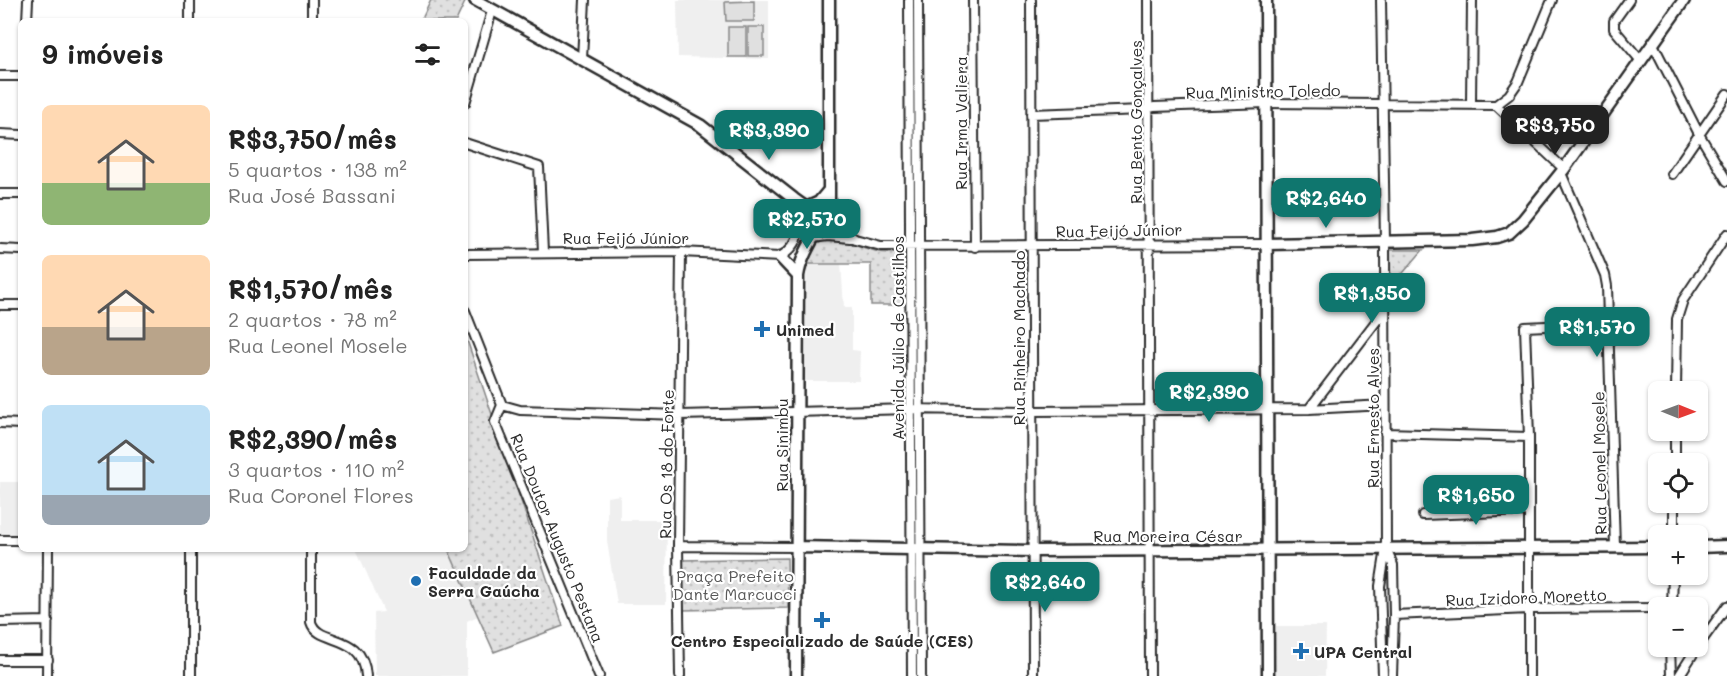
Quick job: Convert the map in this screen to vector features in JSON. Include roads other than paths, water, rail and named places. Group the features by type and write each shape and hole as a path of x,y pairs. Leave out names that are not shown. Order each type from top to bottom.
{"main road":[{"path":"475,0 700,124 822,219"},
{"name":"Rua Sinimbu","path":"796,676 798,276 801,262 827,211 829,0"},
{"path":"1266,0 1268,676"},
{"name":"Rua Feijó Júnior","path":"1267,244 1472,240 1509,233 1562,171 1684,0"},
{"path":"806,208 819,201 829,189"},
{"path":"780,257 798,276"},
{"path":"1708,546 1727,546"},
{"name":"Rua Moreira César","path":"796,547 916,550 1150,550 1648,547"}],"street":[{"path":"27,18 28,0"},
{"path":"190,0 190,18"},
{"path":"312,0 312,18"},
{"path":"582,59 585,0"},
{"name":"Rua Irma Valiera","path":"973,0 975,247"},
{"name":"Rua Pinheiro Machado","path":"1031,0 1033,676"},
{"name":"Rua Bento Gonçalves","path":"1148,0 1150,676"},
{"name":"Rua Ernesto Alves","path":"1381,0 1384,103 1386,549 1380,586 1383,676"},
{"path":"1471,104 1472,0"},
{"path":"1552,0 1518,82 1509,95 1496,105 1562,171"},
{"path":"1629,0 1614,21 1614,28 1641,62"},
{"path":"909,2 918,2"},
{"name":"Avenida Júlio de Castilhos","path":"909,2 911,479 921,588 921,676"},
{"name":"Avenida Júlio de Castilhos","path":"912,676 912,588 920,479 918,2"},
{"path":"468,93 492,10"},
{"path":"1653,44 1699,134 1727,181"},
{"path":"909,72 919,72"},
{"path":"0,76 18,76"},
{"path":"1672,174 1727,94"},
{"name":"Rua Ministro Toledo","path":"1031,114 1266,103 1496,105"},
{"path":"909,107 919,107"},
{"path":"0,134 18,135"},
{"path":"909,139 919,140"},
{"path":"468,143 539,167 543,252"},
{"name":"Rua Leonel Mosele","path":"1562,171 1605,275 1609,323 1615,547"},
{"path":"910,173 919,173"},
{"path":"0,194 18,194"},
{"path":"780,257 791,250 796,242 799,223 794,199"},
{"name":"Rua Feijó Júnior","path":"822,219 855,239"},
{"path":"1676,381 1679,310 1683,300 1727,234"},
{"name":"Rua Feijó Júnior","path":"812,238 828,236 855,239 874,245 910,247 1267,244"},
{"path":"0,249 18,250"},
{"name":"Rua Feijó Júnior","path":"468,254 681,252 780,257"},
{"name":"Rua Os 18 do Forte","path":"680,676 678,546 681,252"},
{"path":"0,305 18,305"},
{"path":"1308,409 1384,311"},
{"name":"Rua Doutor Augusto Pestana","path":"468,319 502,405 495,422 599,676"},
{"path":"1529,676 1529,437 1525,327 1609,323"},
{"path":"910,334 920,334"},
{"path":"502,405 520,410 680,415 911,409 1032,411 1308,409 1385,405"},
{"path":"0,423 18,424"},
{"path":"1385,433 1529,437"},
{"path":"911,479 920,479"},
{"path":"1423,515 1528,511"},
{"path":"0,540 18,540"},
{"name":"Rua Moreira César","path":"678,546 796,547"},
{"name":"Rua Ernesto Alves","path":"1386,549 1393,565 1392,676"},
{"path":"47,676 48,552"},
{"path":"190,552 191,676"},
{"path":"310,552 311,621 316,632 332,637 355,649 364,663 366,676"},
{"path":"912,588 921,588"},
{"path":"1708,632 1727,606"},
{"name":"Rua Izidoro Moretto","path":"1394,615 1529,609 1648,608"},
{"path":"0,622 48,621"},
{"path":"912,625 921,625"},
{"path":"1670,657 1671,676"},
{"path":"1677,657 1679,659 1689,658"},
{"path":"1679,676 1689,658"},
{"path":"0,660 48,660"}],"place":[{"name":"Unimed","path":"762,329"},
{"name":"Faculdade da Serra Gaúcha","path":"416,581"},
{"name":"Centro Especializado de Saúde (CES)","path":"822,620"},
{"name":"UPA Central","path":"1301,651"}],"park label":[{"name":"Praça Prefeito Dante Marcucci","path":"735,584"}]}
